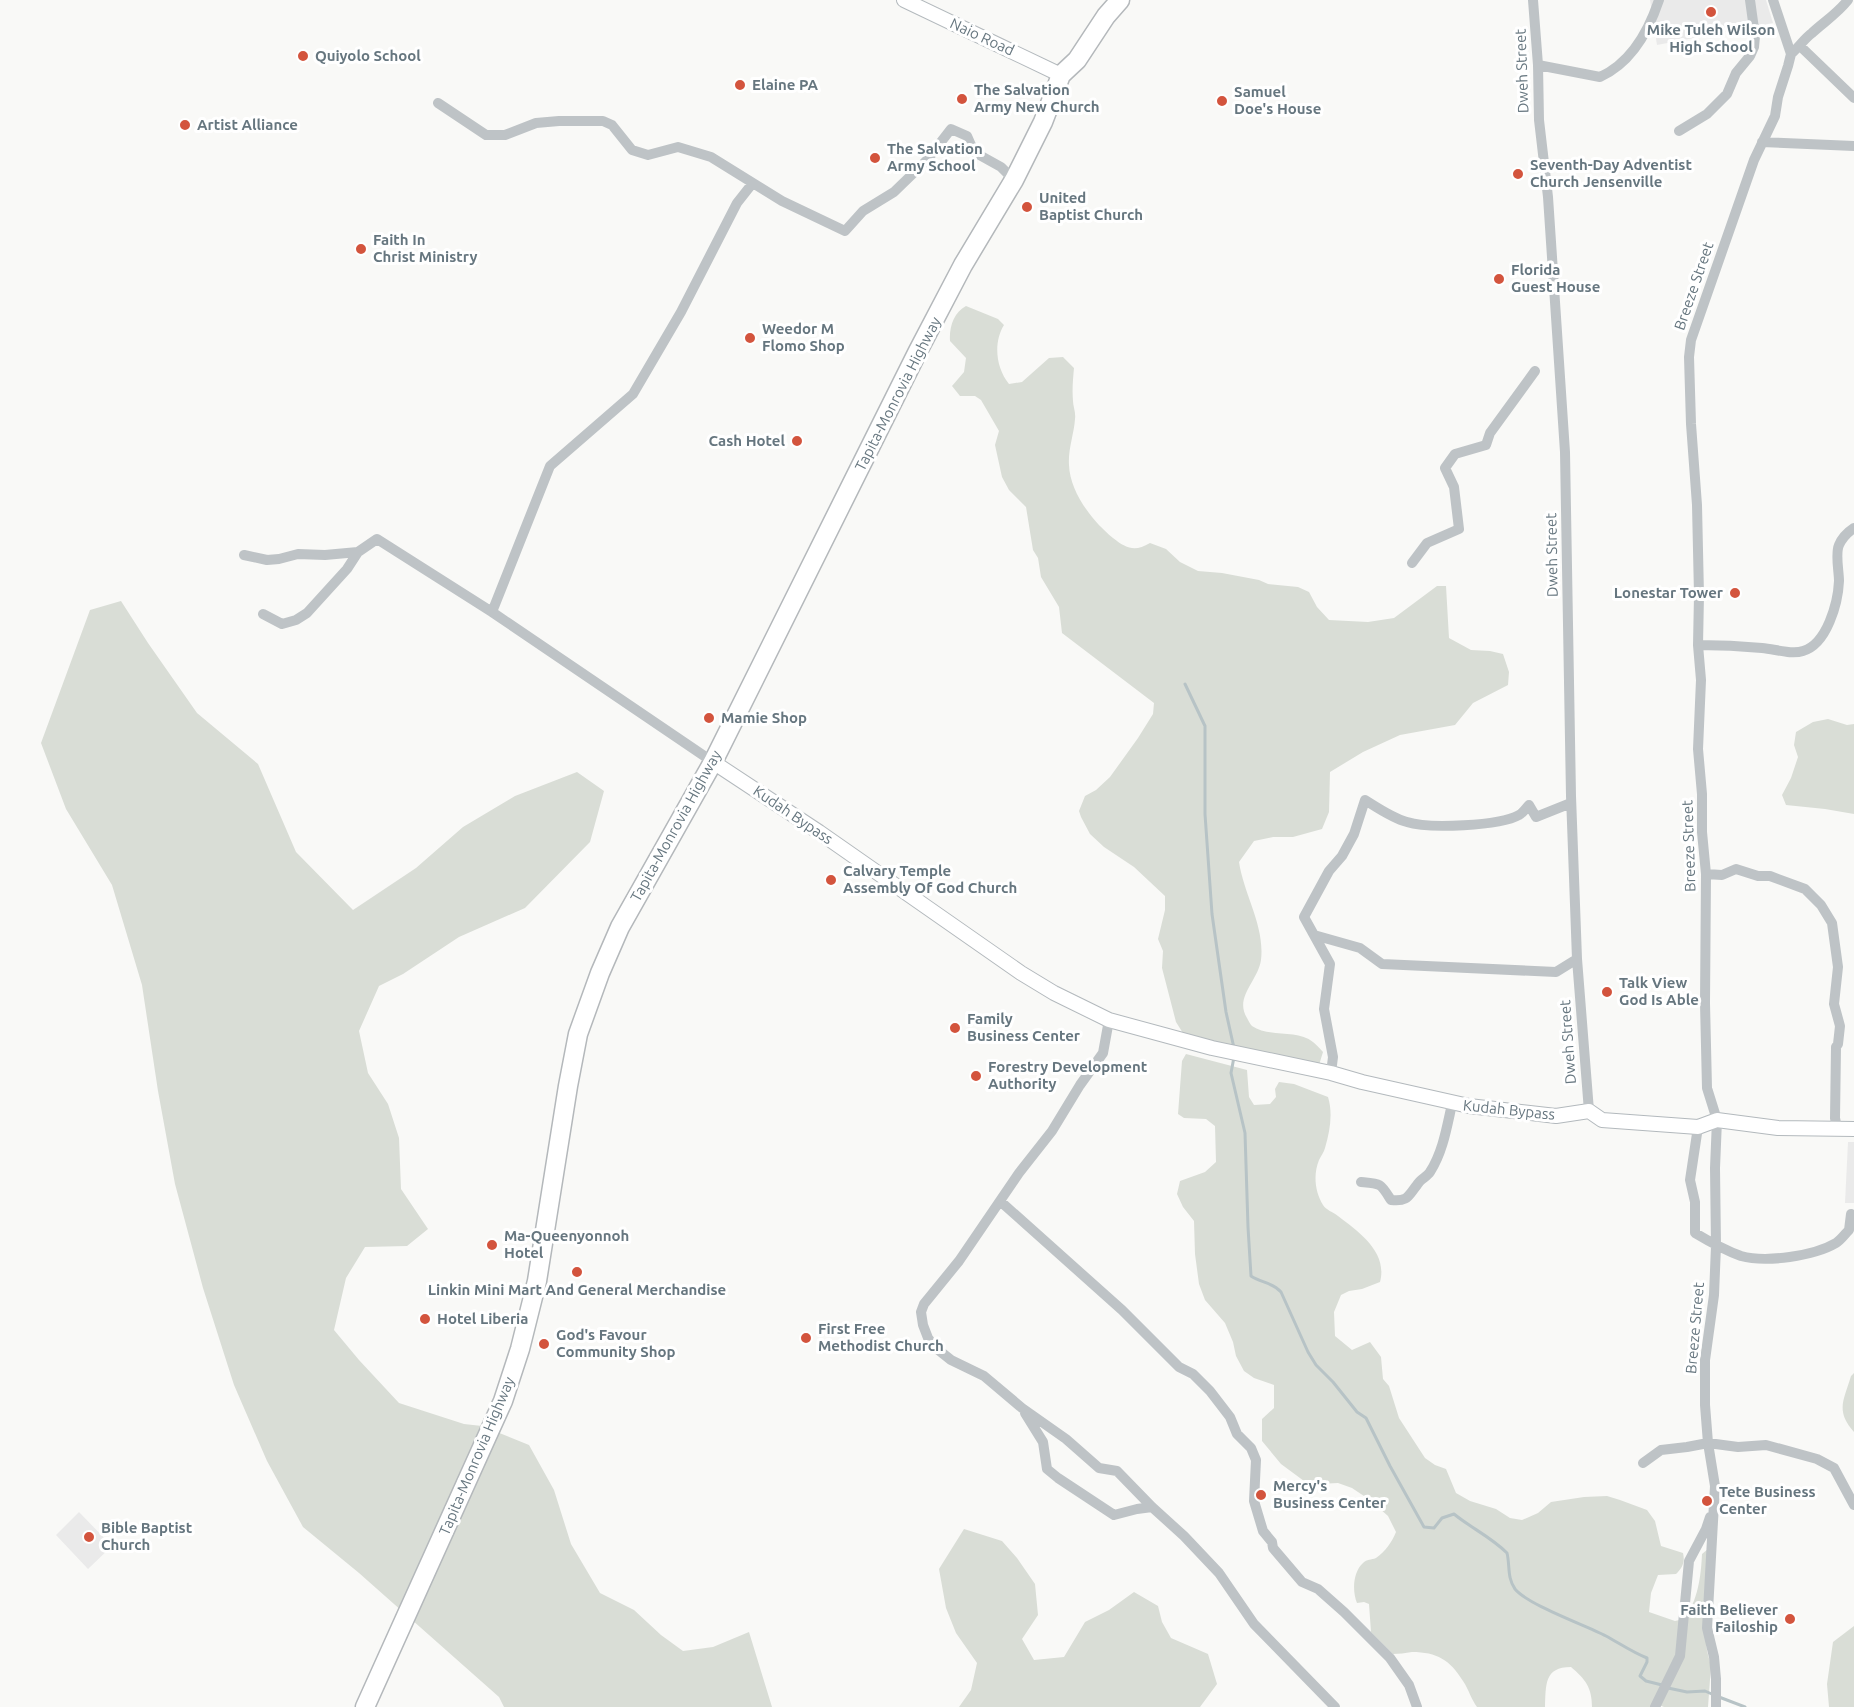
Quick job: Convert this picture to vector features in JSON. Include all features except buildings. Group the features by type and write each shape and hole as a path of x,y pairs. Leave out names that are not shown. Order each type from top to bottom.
{"highway":[{"name":"Tapita-Monrovia Highway","path":"365,1707 503,1401 513,1371 537,1281 578,1034 600,973 620,927 712,762 963,265 1014,180 1043,122 1061,75 1077,60 1106,16 1120,0"}],"street":[{"name":"Naio Road","path":"904,0 1061,75"},
{"name":"Dweh Street","path":"1533,0 1539,120 1548,197 1565,452 1571,803 1577,959 1588,1111"},
{"path":"1538,65 1600,77 1608,73 1628,55 1647,31 1659,0"},
{"path":"1679,131 1707,114 1727,94 1736,73 1750,56 1755,36 1750,0"},
{"path":"1773,0 1795,50 1854,98"},
{"path":"1795,50 1811,33 1838,13 1848,0"},
{"name":"Breeze Street","path":"1716,1707 1714,1657 1707,1628 1715,1486 1708,1443 1705,1360 1713,1305 1716,1246 1717,1120 1707,1088 1706,874 1698,749 1701,680 1698,645 1697,505 1690,424 1689,357 1691,340 1754,160 1775,116 1795,50"},
{"path":"438,104 486,135 505,135 536,123 603,121 612,125 632,150 648,155 678,147 711,157 782,201 845,231 863,211 903,184 927,160 951,129 967,136 974,152 1001,168 1014,180"},
{"path":"1762,142 1854,146"},
{"path":"492,612 550,466 633,394 681,312 737,203 752,184"},
{"path":"1412,563 1427,543 1459,529 1455,487 1444,468 1455,454 1486,445 1490,433 1535,371"},
{"path":"1698,645 1744,646 1795,652 1805,651 1816,644 1825,632 1837,600 1838,546 1846,534 1854,528"},
{"name":"Kudah Bypass","path":"358,552 377,539 492,612 819,832 1014,968 1054,993 1109,1020 1231,1052 1331,1073 1452,1104 1556,1116 1588,1111 1602,1120 1698,1127 1717,1120 1778,1128 1854,1128"},
{"path":"244,555 267,560 298,554 325,555 358,552"},
{"path":"263,614 282,624 296,620 307,613 347,569 358,552"},
{"path":"1331,1073 1333,1057 1324,1009 1330,964 1304,917 1329,871 1342,856 1354,834 1365,800 1407,822 1427,825 1461,825 1498,820 1519,815 1529,805 1536,817 1571,803"},
{"path":"1706,874 1722,875 1736,869 1787,881 1805,889 1821,905 1832,922 1838,967 1834,1004 1840,1026 1836,1047 1835,1118 1837,1128"},
{"path":"1314,935 1360,948 1382,964 1556,972 1577,959"},
{"path":"1109,1020 1102,1053 1052,1131 1019,1173 959,1262 924,1304 921,1312 922,1325 936,1348 951,1360 984,1376 1022,1408 1066,1439 1099,1468 1117,1471 1219,1573 1254,1624 1335,1707"},
{"path":"1362,1182 1378,1183 1391,1200 1401,1202 1412,1195 1417,1183 1429,1174 1438,1156 1452,1104"},
{"path":"1698,1127 1690,1180 1695,1202 1695,1233 1716,1246 1743,1257 1770,1258 1819,1251 1837,1242 1849,1230 1851,1214"},
{"path":"1000,1201 1122,1310 1179,1367 1193,1374 1209,1391 1230,1417 1237,1434 1254,1454 1256,1460 1254,1501 1263,1532 1272,1542 1273,1548 1302,1582 1318,1589 1390,1658 1409,1685 1417,1707"},
{"path":"1022,1408 1043,1442 1047,1469 1058,1478 1114,1515 1152,1507"},
{"path":"1643,1463 1661,1450 1708,1443 1738,1447 1766,1445 1817,1459 1834,1468 1854,1505"},
{"path":"1655,1707 1680,1656 1689,1561 1706,1529 1715,1502"}],"shaded area":[{"name":"Mike Tuleh Wilson High School","path":"1650,0 1766,0 1773,23 1657,45"},
{"path":"966,306 998,319 1004,325 997,347 1001,371 1009,384 1022,382 1049,358 1063,357 1074,368 1075,417 1069,453 1070,475 1090,515 1118,542 1131,548 1140,548 1150,543 1166,549 1180,562 1198,571 1222,573 1268,584 1298,587 1309,592 1317,607 1329,620 1368,622 1394,618 1437,586 1446,586 1449,638 1471,650 1503,654 1509,672 1508,685 1473,703 1455,725 1400,735 1363,752 1330,772 1329,812 1322,829 1293,837 1273,837 1254,841 1239,862 1257,923 1261,947 1259,968 1243,1003 1247,1019 1259,1030 1299,1036 1313,1042 1323,1052 1319,1065 1186,1038 1176,1022 1162,968 1163,951 1158,939 1165,910 1165,896 1134,867 1104,847 1090,834 1079,811 1085,796 1096,790 1110,777 1138,738 1153,714 1154,703 1062,633 1059,607 1041,577 1038,558 1033,550 1026,507 1009,490 1002,477 995,445 999,431 981,400 975,396 960,396 952,386 964,372 966,358 950,341 950,330 955,316"},
{"path":"121,601 197,713 258,764 296,852 353,910 416,868 463,827 515,796 577,772 604,791 590,842 525,908 459,937 403,974 379,986 359,1031 368,1073 388,1104 399,1138 401,1189 428,1229 407,1246 365,1247 346,1278 334,1330 399,1403 464,1424 482,1426 529,1445 554,1490 571,1544 600,1593 634,1610 661,1635 683,1651 713,1647 749,1632 772,1707 504,1707 499,1697 359,1573 303,1527 267,1461 234,1385 203,1288 175,1184 142,985 112,885 66,809 41,743 90,610"},
{"path":"1828,719 1847,725 1854,724 1854,814 1786,805 1782,795 1798,757 1794,745 1796,732 1813,722"},
{"path":"1186,1054 1247,1070 1249,1097 1254,1105 1270,1104 1276,1097 1275,1089 1279,1082 1294,1084 1328,1097 1330,1122 1325,1148 1316,1172 1318,1195 1324,1207 1355,1229 1370,1244 1380,1261 1381,1271 1380,1282 1341,1295 1334,1312 1335,1336 1352,1350 1370,1342 1381,1357 1383,1379 1389,1386 1399,1418 1425,1458 1446,1469 1456,1493 1470,1501 1496,1509 1510,1518 1522,1520 1538,1513 1551,1502 1584,1497 1607,1496 1647,1510 1655,1521 1661,1546 1683,1553 1682,1567 1676,1574 1658,1575 1651,1593 1649,1612 1675,1621 1684,1619 1693,1604 1700,1579 1702,1554 1708,1549 1705,1629 1711,1666 1708,1707 1664,1707 1656,1704 1652,1707 1592,1707 1587,1684 1571,1667 1556,1670 1551,1674 1548,1679 1545,1707 1477,1707 1463,1681 1448,1663 1429,1654 1412,1652 1393,1654 1371,1632 1369,1604 1357,1603 1355,1598 1355,1576 1363,1563 1376,1558 1385,1550 1396,1532 1388,1516 1370,1500 1352,1488 1338,1483 1319,1484 1304,1481 1281,1464 1262,1441 1262,1419 1274,1408 1274,1385 1254,1378 1244,1371 1236,1356 1225,1323 1205,1300 1199,1284 1194,1221 1183,1207 1177,1194 1180,1181 1205,1172 1216,1162 1215,1126 1206,1119 1184,1118 1178,1114 1182,1061"},
{"path":"1848,1142 1854,1142 1854,1203 1845,1203"},
{"path":"1854,1373 1854,1432 1845,1418 1843,1405 1851,1376"},
{"path":"79,1512 112,1546 88,1569 56,1535"},
{"path":"964,1529 1002,1541 1035,1584 1038,1615 1022,1639 1034,1660 1064,1657 1085,1622 1109,1610 1134,1592 1158,1606 1162,1622 1171,1638 1208,1654 1217,1684 1200,1707 959,1707 971,1690 977,1663 956,1633 946,1608 939,1569"},
{"path":"1854,1626 1854,1707 1829,1707 1827,1684 1833,1642"}],"waterway":[{"path":"1185,684 1205,726 1205,814 1212,914 1226,1012 1234,1048"},
{"path":"1234,1057 1231,1073 1245,1133 1251,1276 1274,1286 1281,1292 1308,1352 1316,1365 1357,1412 1366,1418 1424,1527 1434,1528 1442,1518 1454,1514 1507,1553 1511,1580 1515,1589 1522,1595 1647,1658 1640,1676 1646,1681 1662,1685"},
{"path":"1668,1688 1687,1692 1705,1691 1714,1695"},
{"path":"1719,1697 1745,1707"}],"place":[{"name":"Mike Tuleh Wilson High School","path":"1711,12"},
{"name":"Quiyolo School","path":"303,56"},
{"name":"Elaine PA","path":"740,85"},
{"name":"The Salvation Army New Church","path":"962,99"},
{"name":"Samuel Doe's House","path":"1222,101"},
{"name":"Artist Alliance","path":"185,125"},
{"name":"The Salvation Army School","path":"875,158"},
{"name":"Seventh-Day Adventist Church Jensenville","path":"1518,174"},
{"name":"United Baptist Church","path":"1027,207"},
{"name":"Faith In Christ Ministry","path":"361,249"},
{"name":"Florida Guest House","path":"1499,279"},
{"name":"Weedor M Flomo Shop","path":"750,338"},
{"name":"Cash Hotel","path":"797,441"},
{"name":"Lonestar Tower","path":"1735,593"},
{"name":"Mamie Shop","path":"709,718"},
{"name":"Calvary Temple Assembly Of God Church","path":"831,880"},
{"name":"Talk View God Is Able","path":"1607,992"},
{"name":"Family Business Center","path":"955,1028"},
{"name":"Forestry Development Authority","path":"976,1076"},
{"name":"Ma-Queenyonnoh Hotel","path":"492,1245"},
{"name":"Linkin Mini Mart And General Merchandise","path":"577,1272"},
{"name":"Hotel Liberia","path":"425,1319"},
{"name":"First Free Methodist Church","path":"806,1338"},
{"name":"God's Favour Community Shop","path":"544,1344"},
{"name":"Mercy's Business Center","path":"1261,1495"},
{"name":"Tete Business Center","path":"1707,1501"},
{"name":"Bible Baptist Church","path":"89,1537"},
{"name":"Faith Believer Failoship","path":"1790,1619"}]}
